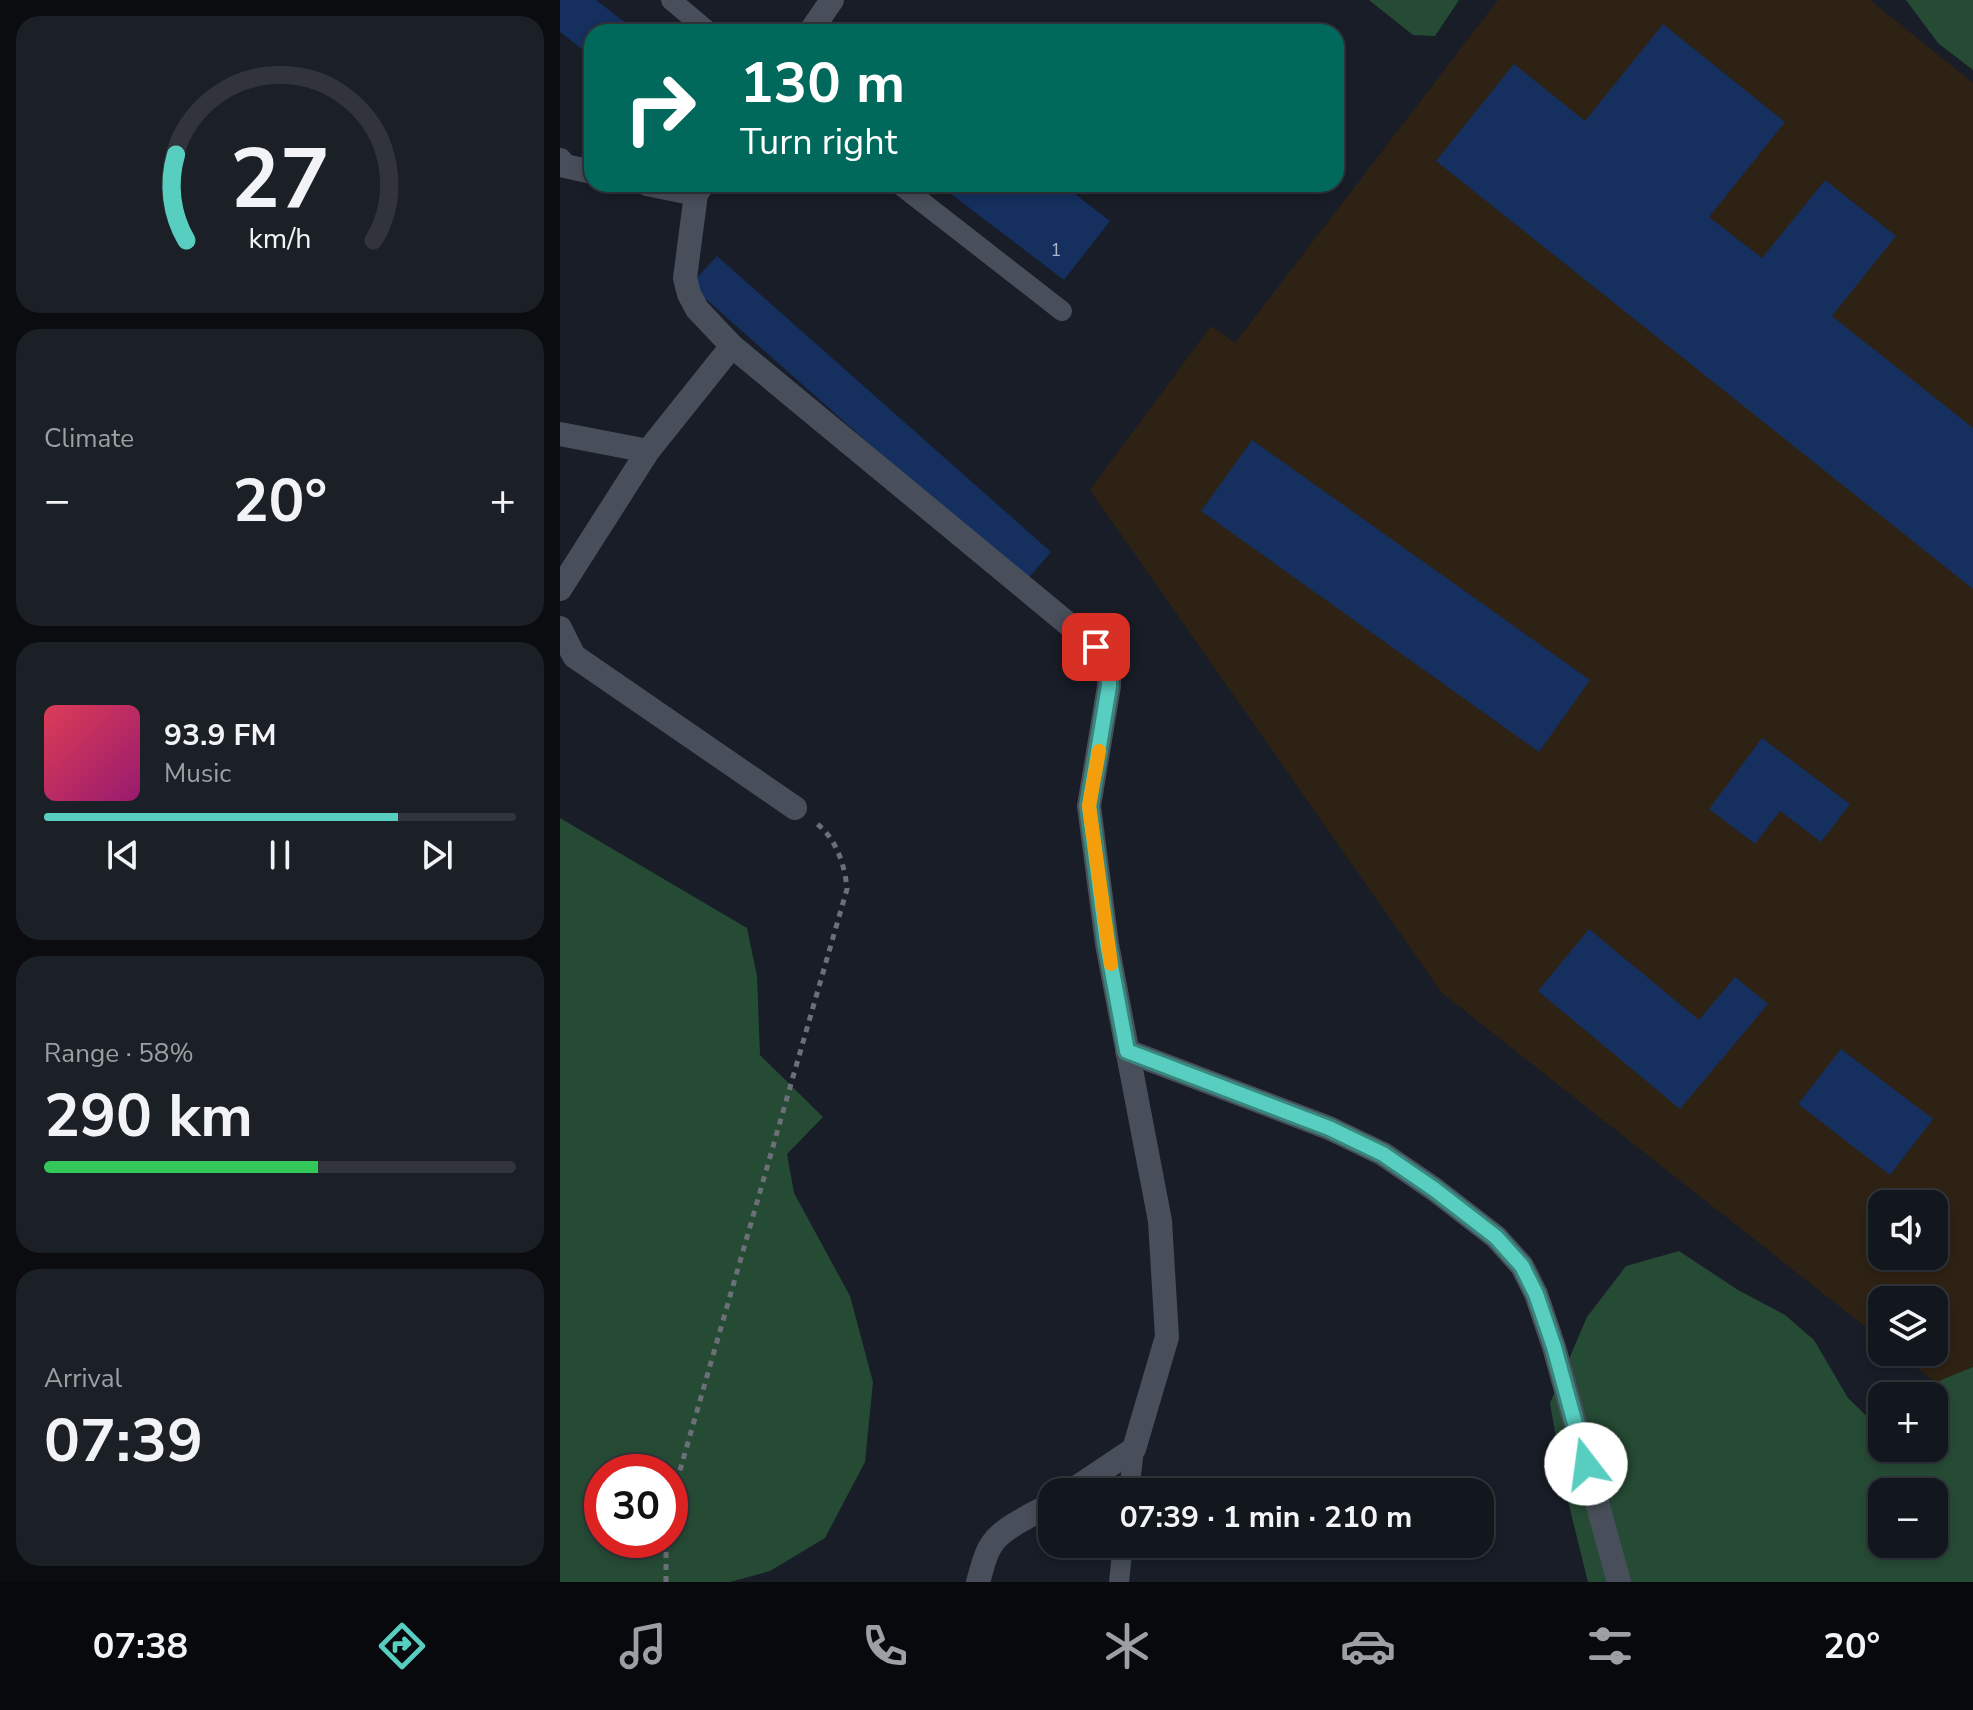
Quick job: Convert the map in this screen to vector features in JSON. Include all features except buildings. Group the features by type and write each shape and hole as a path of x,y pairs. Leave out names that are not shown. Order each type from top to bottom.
{"street":[{"path":"816,24 832,0"},
{"path":"562,164 584,170"},
{"path":"699,192 685,278 697,309 732,346 1096,647 1109,670 1089,806 1107,944 1160,1221 1167,1337 1134,1449 1091,1478"},
{"path":"560,589 648,451 732,346"},
{"path":"560,434 648,451"},
{"path":"560,628 574,656 795,808"},
{"path":"1127,1051 1329,1128 1383,1154 1496,1237 1522,1266 1536,1294 1554,1347 1619,1582"},
{"path":"978,1582 992,1543 1003,1532 1038,1512"}],"lane":[{"path":"671,0 700,24"},
{"path":"909,192 1062,311"},
{"path":"1131,1478 1134,1449"},
{"path":"1119,1582 1122,1558"}],"path":[{"path":"685,1454 847,889 845,869 836,849 821,827 795,808"},
{"path":"666,1558 666,1582"}],"shaded area":[{"path":"1498,0 1870,0 1973,83 1973,1378 1956,1399 1948,1393 1948,1382 1935,1382 1915,1366 1948,1366 1948,1286 1868,1286 1868,1329 1442,993 1090,490 1211,326 1235,343"}],"green space":[{"path":"1369,0 1459,0 1435,36 1413,35"},
{"path":"1906,0 1973,0 1973,70 1938,43"},
{"path":"560,818 747,928 757,976 760,1055 823,1117 787,1154 794,1193 850,1296 873,1382 865,1462 825,1538 770,1571 730,1582 560,1582"},
{"path":"1679,1251 1738,1290 1785,1315 1814,1340 1848,1398 1868,1417 1868,1462 1948,1462 1948,1382 1939,1382 1973,1367 1973,1582 1588,1582 1564,1485 1550,1403 1587,1317 1626,1266"}],"slow traffic":[{"path":"1099,751 1089,806 1111,964"}],"route":[{"path":"1096,647 1109,670 1109,686 1089,806 1107,944 1127,1051 1329,1128 1383,1154 1496,1237 1522,1266 1536,1294 1586,1464"}]}
